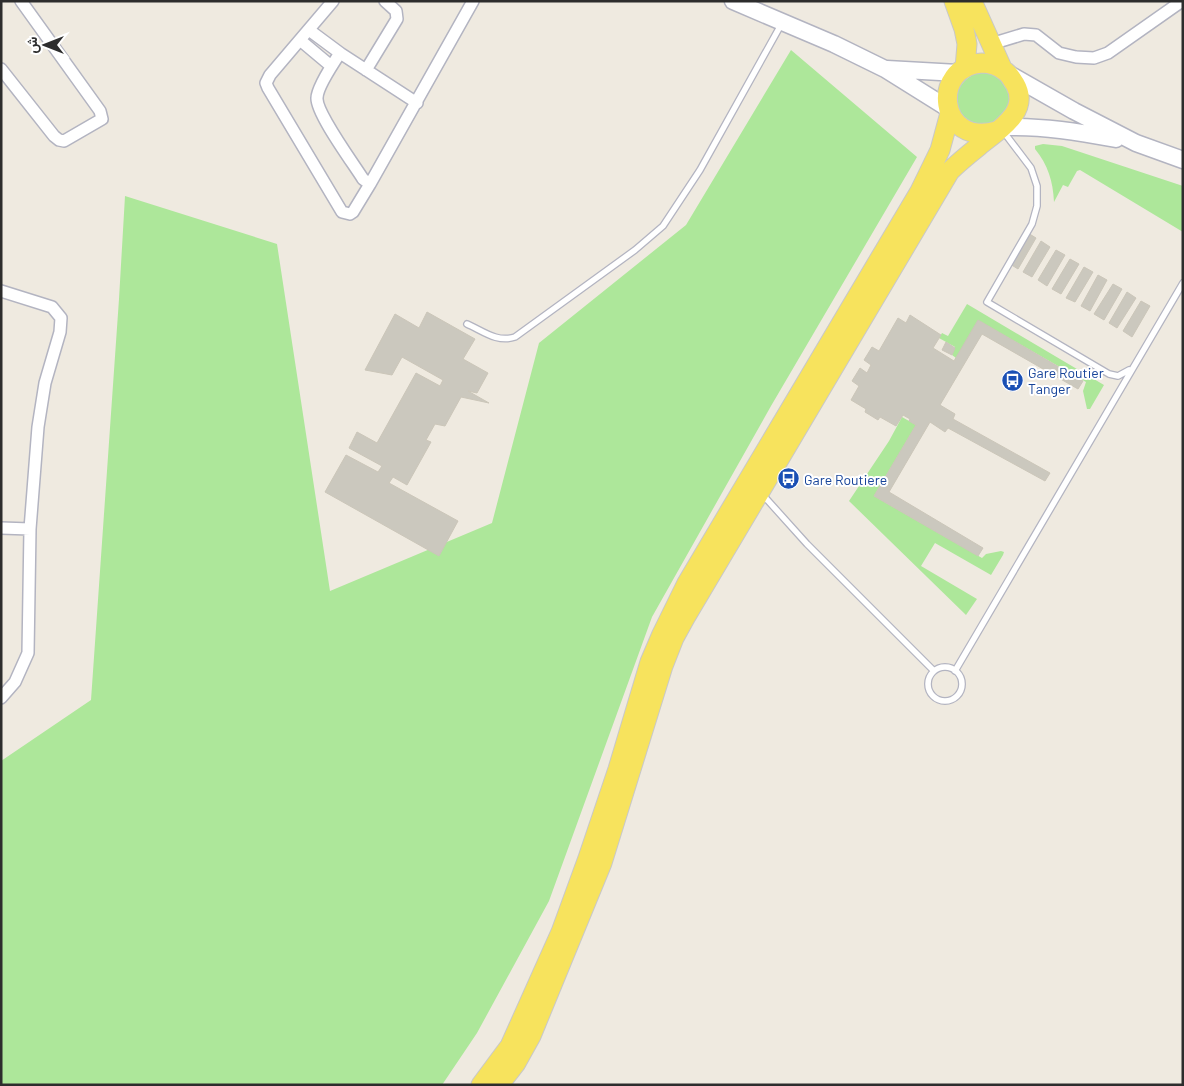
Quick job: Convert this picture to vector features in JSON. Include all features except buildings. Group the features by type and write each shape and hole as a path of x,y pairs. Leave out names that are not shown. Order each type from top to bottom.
{"main road":[{"path":"481,1085 510,1046 561,932 588,858 650,662 687,583 920,191 940,150 949,111 947,94 949,86 961,70 967,44 954,1"},
{"path":"499,1085 516,1063 531,1036 602,862 663,666 674,638 700,590 950,171 962,159 1001,130 1016,114 1018,106 1017,88 1005,71 991,44 972,1"},
{"path":"961,70 977,63 986,63 1005,71"},
{"path":"949,111 956,122 965,130 975,134 986,134 1001,130"}],"street":[{"path":"1,69 59,140 64,141 102,118 100,111 21,1"},
{"path":"333,1 266,83 342,212 350,214 370,184 473,1"},
{"path":"366,70 397,19 396,11 386,1"},
{"path":"733,1 834,44 884,69 949,111"},
{"path":"991,44 1024,34 1036,35 1059,53 1076,57 1094,58 1116,49 1182,1"},
{"path":"309,30 340,53 416,103"},
{"path":"300,40 331,66"},
{"path":"340,53 331,66 317,96 320,110 363,179 370,184"},
{"path":"884,69 961,70"},
{"path":"1005,71 1074,111 1136,143 1183,160"},
{"path":"1001,130 1034,126 1070,130 1136,143"},
{"path":"1,698 15,682 28,653 30,529 41,409 45,383 60,332 61,318 52,307 3,295"},
{"path":"1,528 30,529"}],"lane":[{"path":"467,324 503,340 515,337 635,250 663,226 700,170 783,22"},
{"path":"1001,130 1031,168 1037,186 1037,206 1032,224 987,302 1109,374 1122,375 1133,366"},
{"path":"955,671 1183,283"},
{"path":"759,491 807,544 934,671"},
{"path":"943,668 955,671 961,679 961,690 948,701 937,699 930,691 929,680 934,671 943,668"}],"green space":[{"path":"791,50 917,157 771,406 652,617 549,901 477,1033 442,1085 1,1085 1,761 91,700 125,196 277,244 330,591 492,523 539,343 686,225"},
{"path":"983,71 1000,76 1013,99 1000,124 973,126 960,113 956,97 965,80"},
{"path":"1043,144 1062,146 1183,186 1183,232 1080,170 1077,171 1068,187 1063,185 1054,202 1049,174 1035,149 1035,146"},
{"path":"967,304 1104,385 1090,409 1087,409 1083,391 1086,382 979,321 956,358 952,355 955,347 939,338 942,333 948,336"},
{"path":"902,417 916,425 874,496 982,558 986,554 1004,552 991,575 935,543 921,566 977,599 966,615 849,501 889,441"}],"place":[{"name":"Gare Routier Tanger","path":"1012,380"},
{"name":"Gare Routiere","path":"788,479"}]}
